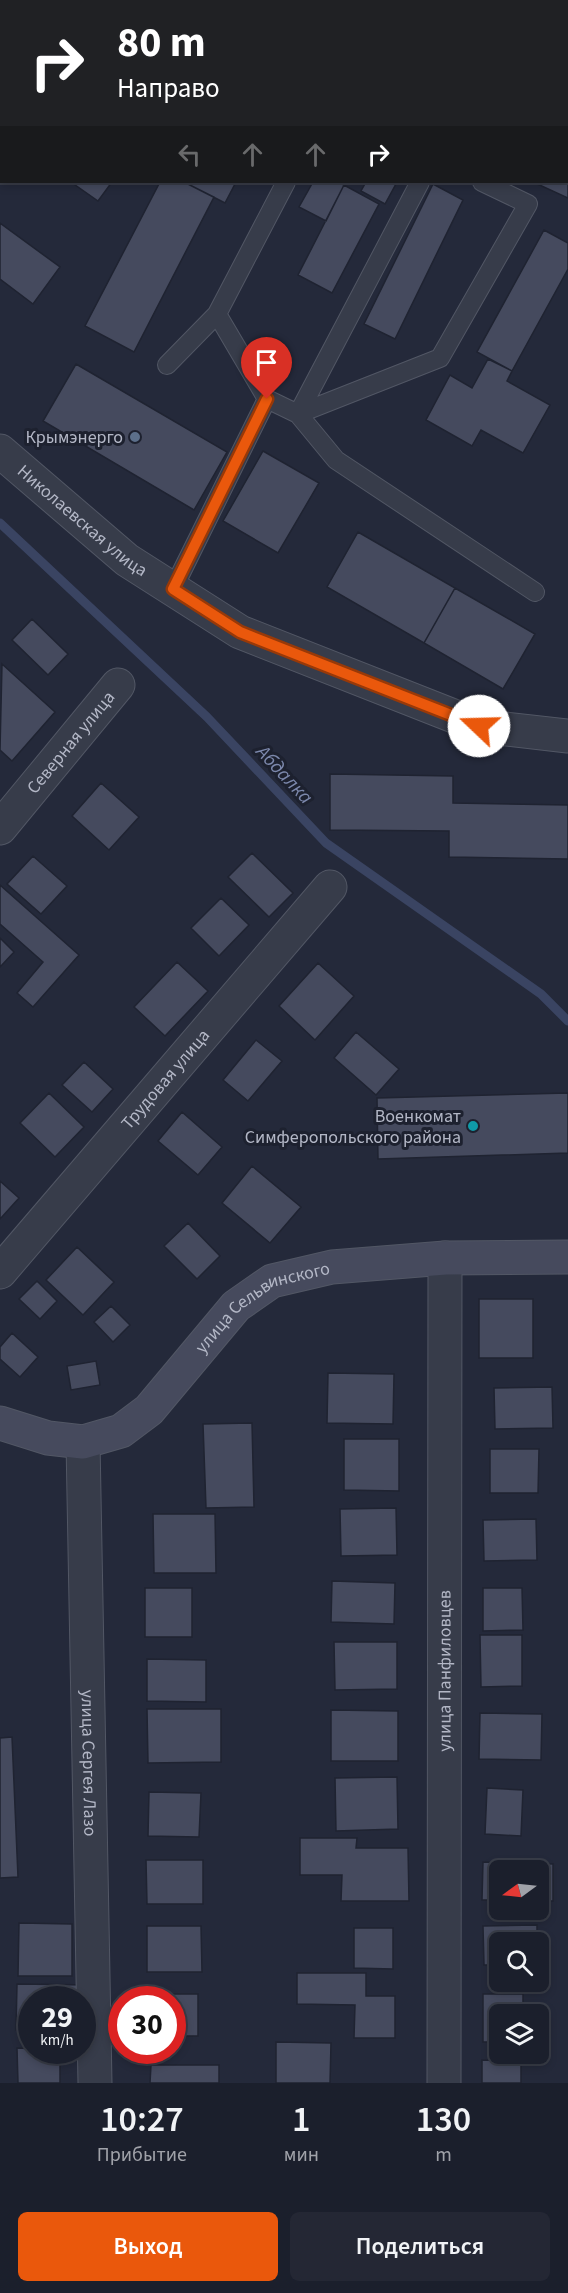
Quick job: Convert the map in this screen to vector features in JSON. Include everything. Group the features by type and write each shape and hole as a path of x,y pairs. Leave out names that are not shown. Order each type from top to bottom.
{"street":[{"name":"Николаевская улица","path":"0,451 127,560 240,632 479,726 568,736"},
{"name":"Северная улица","path":"0,828 118,685"},
{"name":"Трудовая улица","path":"0,1272 330,887"},
{"name":"улица Сельвинского","path":"0,1423 48,1438 83,1442 121,1431 149,1410 236,1306 272,1281 332,1267 445,1258 568,1257"},
{"name":"улица Панфиловцев","path":"444,2083 445,1258"},
{"name":"улица Сергея Лазо","path":"83,1442 95,2083"}],"lane":[{"path":"167,365 217,314 285,183"},
{"path":"298,414 419,183"},
{"path":"298,414 440,357 528,204 484,183"},
{"path":"217,314 267,399 298,414 336,460 535,592"},
{"path":"173,589 267,399"}],"building":[{"path":"72,183 111,183 98,201"},
{"path":"159,183 186,183 214,197 134,352 85,326"},
{"path":"186,183 235,183 225,203"},
{"path":"312,183 344,185 326,221 299,207"},
{"path":"365,183 396,183 385,204 361,191"},
{"path":"535,183 568,183 568,198"},
{"path":"433,184 463,200 395,339 364,324"},
{"path":"344,185 379,204 332,293 298,275"},
{"path":"0,223 60,267 33,304 0,279"},
{"path":"544,230 568,243 568,269 512,371 477,352"},
{"path":"488,359 512,371 507,381 550,405 523,453 481,430 472,446 426,420 450,375 472,388"},
{"name":"Крымэнерго","path":"76,364 227,452 194,510 43,421"},
{"path":"263,451 319,483 278,553 223,521"},
{"path":"358,532 455,588 424,643 327,587"},
{"path":"455,588 535,634 503,689 424,643"},
{"path":"32,619 68,654 48,675 12,640"},
{"path":"2,664 55,712 12,761 0,750"},
{"path":"330,774 453,776 453,803 568,805 568,859 449,857 449,831 330,830"},
{"path":"101,783 139,817 109,850 72,816"},
{"path":"252,853 293,893 269,917 228,877"},
{"path":"33,856 67,886 41,914 7,884"},
{"path":"0,885 79,955 33,1007 17,993 43,962 0,924"},
{"path":"221,898 249,925 219,956 191,928"},
{"path":"0,938 14,952 0,967"},
{"path":"177,962 208,991 165,1036 134,1007"},
{"path":"318,963 354,996 315,1040 279,1006"},
{"path":"356,1032 399,1069 376,1095 334,1058"},
{"path":"256,1040 282,1061 248,1101 223,1080"},
{"path":"84,1062 113,1089 92,1112 62,1085"},
{"path":"49,1093 84,1127 55,1157 20,1123"},
{"name":"Военкомат Симферопольского района","path":"568,1093 568,1153 378,1159 377,1098"},
{"path":"182,1112 222,1147 198,1175 158,1141"},
{"path":"252,1166 301,1207 270,1243 222,1203"},
{"path":"0,1181 19,1198 0,1219"},
{"path":"188,1223 220,1256 197,1279 164,1246"},
{"path":"77,1247 114,1282 83,1315 46,1280"},
{"path":"37,1281 57,1301 40,1319 19,1299"},
{"path":"479,1299 533,1299 533,1358 479,1358"},
{"path":"111,1306 130,1325 113,1342 94,1322"},
{"path":"12,1333 38,1357 20,1377 0,1359 0,1347"},
{"path":"96,1361 100,1385 71,1390 67,1366"},
{"path":"328,1373 394,1374 393,1424 327,1423"},
{"path":"552,1387 553,1428 495,1429 494,1388"},
{"path":"252,1423 254,1507 206,1508 203,1424"},
{"path":"344,1439 399,1439 399,1491 344,1490"},
{"path":"490,1449 539,1449 538,1493 490,1493"},
{"path":"396,1508 397,1555 341,1556 340,1509"},
{"path":"153,1514 215,1514 216,1573 154,1573"},
{"path":"536,1519 537,1560 484,1561 483,1520"},
{"path":"332,1581 395,1583 394,1624 331,1622"},
{"path":"145,1588 192,1588 192,1637 145,1637"},
{"path":"483,1588 522,1588 523,1630 483,1631"},
{"path":"480,1635 522,1635 522,1686 481,1687"},
{"path":"334,1642 397,1642 397,1689 335,1690"},
{"path":"147,1659 206,1660 206,1702 147,1701"},
{"path":"147,1709 221,1709 221,1762 148,1763"},
{"path":"331,1710 398,1711 398,1761 331,1761"},
{"path":"480,1713 542,1714 541,1760 479,1759"},
{"path":"12,1737 18,1877 0,1878 0,1738"},
{"path":"397,1777 398,1829 336,1831 335,1778"},
{"path":"487,1788 523,1790 521,1836 485,1834"},
{"path":"149,1792 201,1793 199,1837 148,1836"},
{"path":"300,1838 357,1838 356,1848 408,1848 409,1901 341,1901 342,1875 300,1875"},
{"path":"146,1860 203,1860 203,1904 147,1904"},
{"path":"483,1862 489,1862 489,1900 482,1900"},
{"path":"549,1864 553,1864 553,1901 549,1901"},
{"path":"19,1923 72,1924 72,1976 18,1976"},
{"path":"537,1925 537,1932 489,1932 489,1965 484,1965 483,1926"},
{"path":"147,1926 201,1926 202,1972 147,1972"},
{"path":"354,1928 393,1928 393,1969 354,1968"},
{"path":"297,1973 366,1973 366,1996 395,1996 395,2038 354,2038 355,2005 297,2004"},
{"path":"17,1984 89,1985 18,1986 18,2030 16,2030"},
{"path":"186,1994 198,1994 198,2036 186,2036"},
{"path":"483,1994 523,1994 523,2004 489,2004 489,2042 483,2042"},
{"path":"276,2042 331,2043 330,2083 276,2083"},
{"path":"17,2048 18,2064 60,2064 60,2083 18,2083"},
{"path":"482,2060 489,2060 489,2064 521,2064 521,2083 482,2083"},
{"path":"151,2065 219,2065 219,2083 150,2083"}],"waterway":[{"name":"Абдалка","path":"0,523 207,717 326,843 541,994 568,1021"}],"place":[{"name":"Крымэнерго","path":"135,437"},
{"name":"Военкомат Симферопольского района","path":"473,1126"}],"route":[{"path":"267,399 173,589 240,632 479,726"}]}
